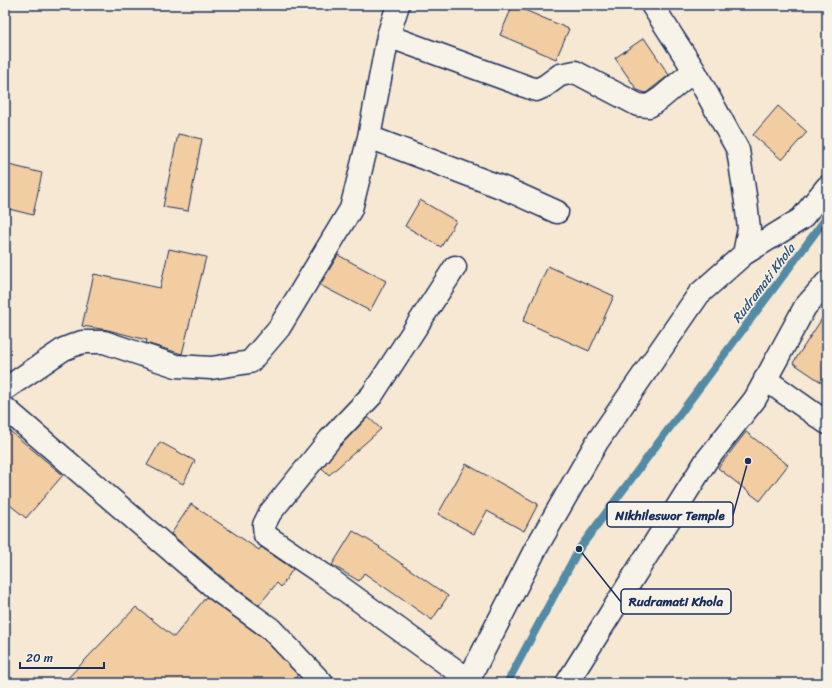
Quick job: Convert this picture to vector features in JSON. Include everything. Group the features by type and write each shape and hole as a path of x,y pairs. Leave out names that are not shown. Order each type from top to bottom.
{"street":[{"path":"5,389 64,349 82,342 104,342 176,366 211,368 250,362 279,328 351,209 369,137 388,36 398,5"},
{"path":"652,5 694,70 738,150 749,229 744,254"},
{"path":"388,36 536,90 545,86 560,75 575,72 638,104 649,106 661,98 694,70"},
{"path":"369,137 506,189 557,212"},
{"path":"455,267 372,395 330,439 270,513 264,525 265,535 324,575 468,682 535,550 597,442 699,294 744,254 801,219 827,187"},
{"path":"567,683 706,461 755,399 805,307 827,282"},
{"path":"765,379 827,423"},
{"path":"5,408 216,589 271,629 322,683"}],"building":[{"path":"513,5 569,29 556,59 500,35"},
{"path":"644,38 669,75 646,93 637,90 615,58"},
{"path":"778,106 807,132 782,160 753,135"},
{"path":"178,134 202,139 188,211 163,207"},
{"path":"5,164 42,173 33,215 5,208"},
{"path":"420,200 456,221 441,247 405,226"},
{"path":"169,249 206,257 182,354 146,343 147,340 108,330 82,326 94,274 160,288"},
{"path":"338,255 386,281 370,311 320,285"},
{"path":"548,266 614,296 589,351 523,321"},
{"path":"827,311 827,386 793,363"},
{"path":"368,417 381,429 329,475 322,468 339,447"},
{"path":"5,427 63,475 26,518 5,501"},
{"path":"746,432 788,465 760,501 718,468"},
{"path":"160,442 195,461 183,484 147,465"},
{"path":"466,464 538,504 524,531 487,511 474,534 438,514"},
{"path":"191,504 259,550 261,547 293,569 281,587 277,583 259,605 224,579 171,534"},
{"path":"353,531 380,547 379,548 448,596 432,620 364,573 359,581 332,565"},
{"path":"206,597 263,638 298,675 292,683 63,683 136,607 174,637"}],"waterway":[{"name":"Rudramati Khola","path":"507,683 579,549 827,217"}],"place":[{"name":"Nikhileswor Temple","path":"748,461"},
{"name":"Rudramati Khola","path":"579,549"}]}
